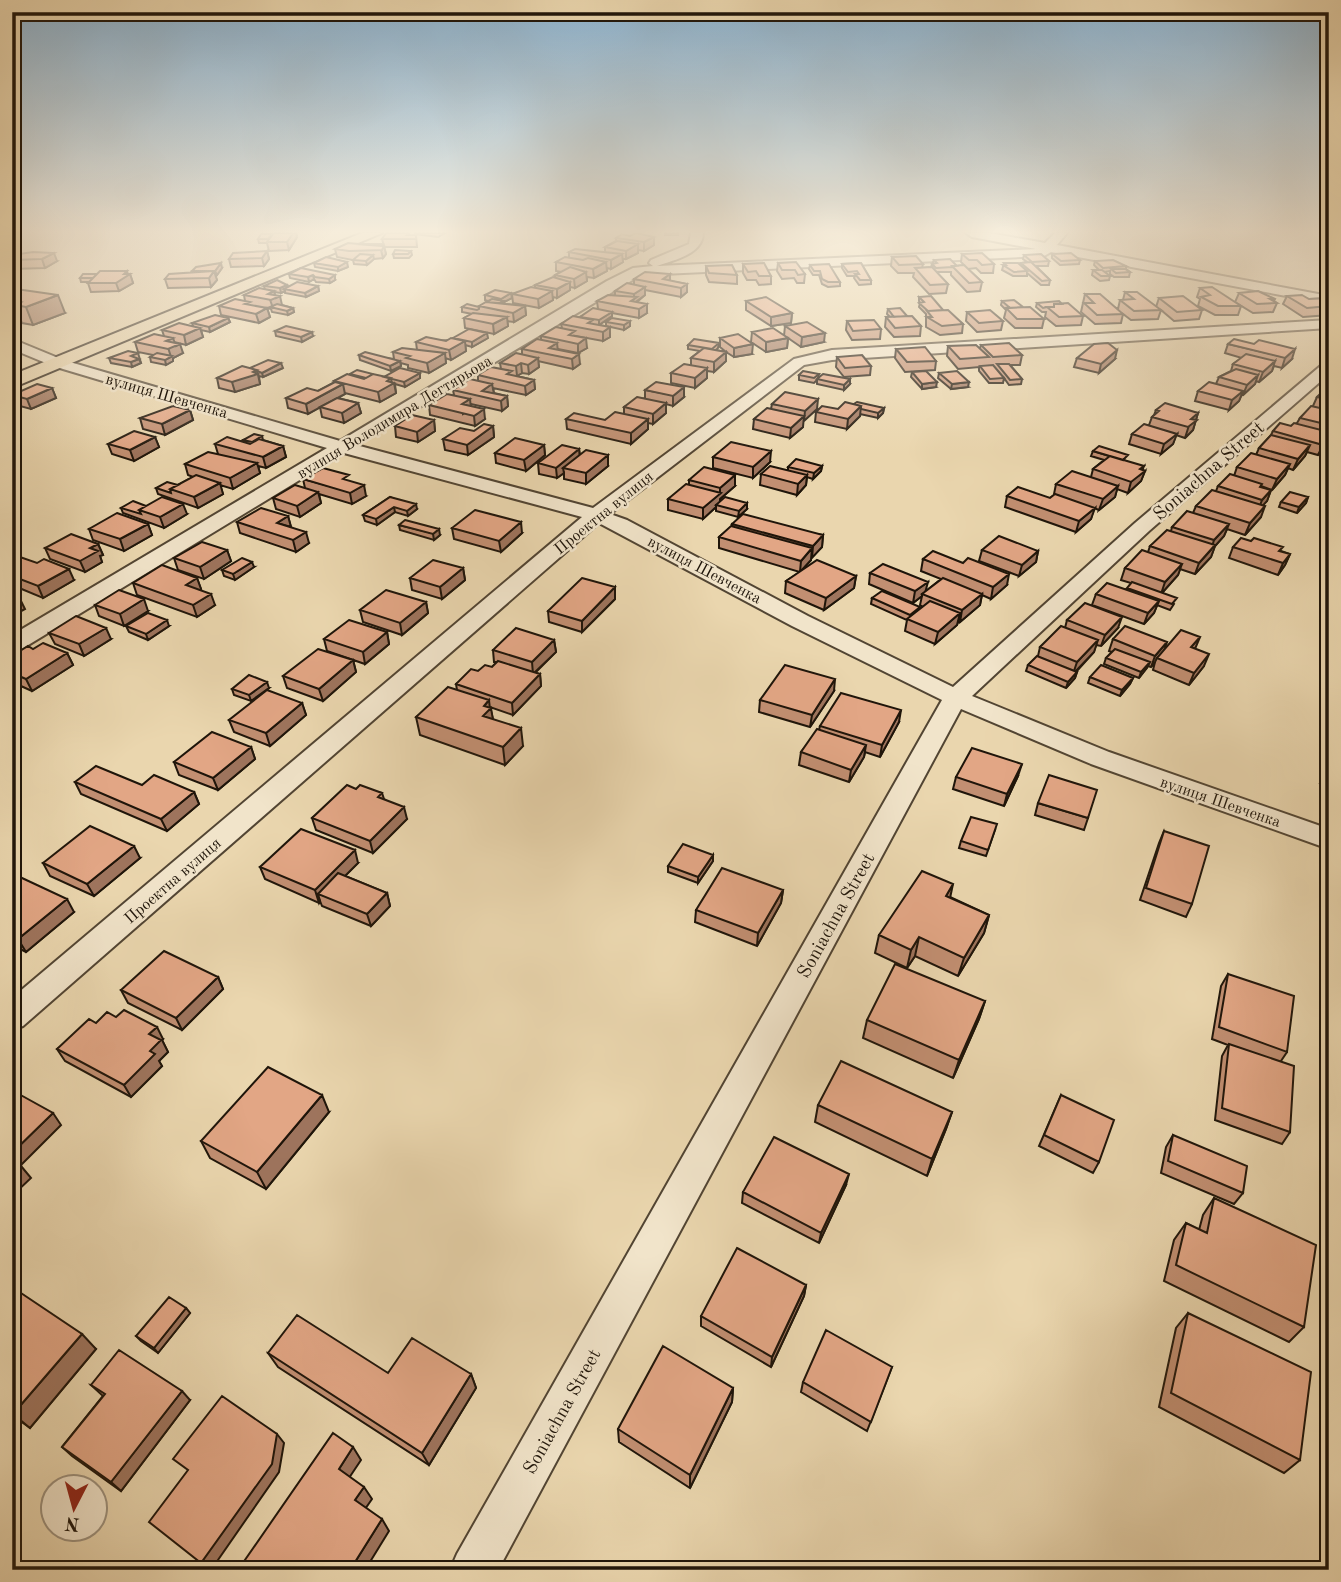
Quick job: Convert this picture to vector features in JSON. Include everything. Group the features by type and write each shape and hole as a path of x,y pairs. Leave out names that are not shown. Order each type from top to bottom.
{"main road":[{"path":"12,382 195,307"}],"street":[{"name":"вулиця Володимира Дегтярьова","path":"12,645 574,307"},
{"name":"Проектна вулиця","path":"12,1017 596,515 786,371 813,358 1329,324"},
{"name":"вулиця Шевченка","path":"12,343 58,363 343,447 596,515 620,524 800,621 992,715 1100,758 1329,839"},
{"name":"Soniachna Street","path":"473,1570 956,697 1142,527 1329,366"}],"building":[{"path":"223,307 267,308 256,314"},
{"path":"270,307 288,307 293,308 287,311"},
{"path":"483,307 524,307 513,313"},
{"path":"755,307 782,307 792,313 771,317"},
{"path":"923,307 940,307 943,310 928,311"},
{"path":"1030,307 1044,319 1017,319 1006,308"},
{"path":"1047,307 1072,307 1083,316 1059,317"},
{"path":"1088,307 1115,307 1123,314 1097,315"},
{"path":"1129,307 1157,307 1161,310 1134,311"},
{"path":"1170,307 1198,307 1202,310 1177,312"},
{"path":"593,308 612,312 599,320 580,317"},
{"path":"900,308 907,316 894,317 888,309"},
{"path":"948,310 963,324 942,326 927,317 932,317 927,311"},
{"path":"990,310 1003,321 979,323 967,312"},
{"path":"473,313 507,317 493,324 464,318"},
{"path":"215,315 228,318 209,327 192,323"},
{"path":"573,316 593,320 588,323 610,327 603,332 561,324"},
{"path":"912,316 921,326 895,328 886,317"},
{"path":"612,318 630,321 624,325 606,322"},
{"path":"874,320 881,329 853,331 847,321"},
{"path":"807,322 825,333 802,337 785,326"},
{"path":"179,323 200,328 184,335 162,330"},
{"path":"286,326 312,332 301,337 275,331"},
{"path":"556,327 575,331 569,335 586,338 578,344 541,336"},
{"path":"773,328 788,338 766,342 752,332"},
{"path":"469,329 487,333 472,342 453,338"},
{"path":"154,334 173,338 166,341 180,344 168,349 135,342"},
{"path":"738,334 753,344 734,348 720,338"},
{"path":"426,337 465,341 449,350 416,342"},
{"path":"537,339 557,343 549,348 579,354 572,359 522,349"},
{"path":"694,339 719,343 712,349 688,345"},
{"path":"1234,339 1254,344 1259,340 1295,349 1285,358 1228,344"},
{"path":"1009,343 1022,355 993,357 981,345"},
{"path":"1108,343 1117,350 1101,364 1077,358 1094,344"},
{"path":"976,345 989,357 960,359 948,346"},
{"path":"925,347 936,361 907,362 896,349"},
{"path":"402,348 445,353 427,363 393,352"},
{"path":"704,348 726,352 714,362 691,358"},
{"path":"128,351 138,353 131,356 139,359 131,362 109,358"},
{"path":"365,352 400,361 390,366 359,355"},
{"path":"157,353 172,356 165,360 150,357"},
{"path":"516,353 538,358 528,365 500,363"},
{"path":"1246,354 1275,361 1263,372 1233,364"},
{"path":"862,355 871,366 845,368 837,357"},
{"path":"268,360 281,363 262,373 250,368"},
{"path":"684,364 707,368 695,378 671,373"},
{"path":"997,364 1009,364 1022,379 1010,380"},
{"path":"993,365 1004,378 990,379 980,366"},
{"path":"242,366 257,370 253,372 258,374 232,382 217,378"},
{"path":"491,367 512,371 507,374 534,380 525,386 478,375"},
{"path":"400,368 420,373 404,382 384,377"},
{"path":"1236,369 1258,375 1247,385 1219,377"},
{"path":"357,370 373,374 366,378 350,374"},
{"path":"803,371 819,374 814,378 799,375"},
{"path":"926,371 937,382 922,384 912,372"},
{"path":"957,371 969,382 952,384 939,373"},
{"path":"347,374 364,379 373,374 391,378 387,381 394,383 378,392 334,381"},
{"path":"823,374 850,379 844,385 817,379"},
{"path":"470,379 492,384 482,391 507,396 501,401 453,390"},
{"path":"335,382 343,384 306,404 286,398 307,388 318,391"},
{"path":"656,382 684,387 673,396 645,390"},
{"path":"1209,382 1243,391 1232,400 1198,391"},
{"path":"37,384 52,388 27,399 12,395"},
{"path":"1325,389 1329,390 1329,400 1317,397"},
{"path":"785,392 818,399 805,411 772,404"},
{"path":"447,394 470,399 462,404 484,409 474,416 429,405"},
{"path":"637,397 666,403 653,414 624,407"},
{"path":"337,398 358,403 342,413 320,407"},
{"path":"845,402 861,406 848,419 816,412 822,406 838,409"},
{"path":"857,402 884,408 878,413 861,409 861,406 854,404"},
{"path":"1165,403 1198,413 1191,419 1197,420 1188,427 1152,417"},
{"path":"173,406 190,410 162,424 140,418"},
{"path":"1311,406 1329,410 1329,425 1300,418"},
{"path":"767,408 804,416 791,428 754,419"},
{"path":"615,412 648,419 631,433 566,419 574,413 605,420"},
{"path":"412,415 434,420 417,432 395,426"},
{"path":"1280,423 1291,426 1294,423 1329,432 1329,438 1323,445 1273,431"},
{"path":"484,424 493,426 467,445 443,439 460,428 474,431"},
{"path":"1144,424 1177,434 1164,444 1132,434"},
{"path":"134,431 155,437 130,450 108,444"},
{"path":"254,434 262,436 252,442 243,440"},
{"path":"1271,435 1310,445 1298,459 1259,448"},
{"path":"227,437 250,444 259,439 283,446 263,457 215,444"},
{"path":"515,438 544,445 524,460 495,453"},
{"path":"731,442 771,451 753,467 713,457"},
{"path":"562,445 579,449 556,468 538,463"},
{"path":"1099,446 1128,455 1123,460 1093,451"},
{"path":"586,450 608,455 586,473 563,468"},
{"path":"208,452 257,463 230,478 185,464"},
{"path":"1251,453 1290,464 1277,479 1237,467"},
{"path":"1110,456 1144,466 1140,469 1145,471 1131,482 1093,469"},
{"path":"796,459 822,466 814,473 788,467"},
{"path":"770,466 807,475 798,484 761,474"},
{"path":"704,467 735,475 720,488 689,480"},
{"path":"323,468 349,475 343,479 364,485 350,493 303,479"},
{"path":"1072,471 1118,486 1103,499 1056,484"},
{"path":"1230,474 1262,484 1260,487 1271,490 1262,500 1218,486"},
{"path":"196,475 220,483 194,497 170,489"},
{"path":"167,482 178,485 170,489 171,493 156,488"},
{"path":"686,484 721,493 703,508 668,499"},
{"path":"295,485 318,492 297,506 273,498"},
{"path":"1018,487 1050,498 1055,494 1095,508 1079,521 1007,496"},
{"path":"1212,490 1265,506 1250,523 1196,506"},
{"path":"1290,492 1308,497 1299,507 1281,502"},
{"path":"162,497 183,504 160,517 139,510"},
{"path":"390,497 416,504 407,511 394,507 376,519 363,515"},
{"path":"725,497 747,503 739,511 716,505"},
{"path":"133,501 146,506 139,510 141,514 121,508"},
{"path":"261,508 288,516 277,523 306,532 293,540 237,522"},
{"path":"475,510 521,522 499,541 452,528"},
{"path":"1187,511 1229,524 1214,540 1172,527"},
{"path":"117,513 148,524 120,539 89,529"},
{"path":"743,514 823,535 813,546 732,524"},
{"path":"405,520 439,529 433,534 399,525"},
{"path":"731,526 812,548 801,561 719,537"},
{"path":"1167,530 1215,545 1199,563 1150,546"},
{"path":"71,534 98,544 90,548 98,551 80,561 45,548"},
{"path":"999,536 1038,551 1022,565 982,550"},
{"path":"1241,538 1251,541 1254,538 1283,547 1279,551 1290,554 1283,563 1233,547"},
{"path":"202,542 227,550 200,567 174,558"},
{"path":"1142,550 1182,564 1165,582 1125,568"},
{"path":"933,551 963,563 968,558 1009,574 993,587 923,559"},
{"path":"17,556 37,563 44,559 69,569 38,586 12,576 12,558"},
{"path":"242,558 252,562 233,574 222,570"},
{"path":"433,560 463,568 440,587 410,578"},
{"path":"817,560 856,576 826,598 786,581"},
{"path":"883,564 928,582 915,591 870,573"},
{"path":"162,565 197,578 186,585 211,594 193,605 133,583"},
{"path":"582,578 615,587 582,621 548,611"},
{"path":"943,578 982,594 962,610 922,594"},
{"path":"1132,582 1177,598 1172,604 1127,588"},
{"path":"1107,583 1159,601 1148,613 1096,594"},
{"path":"119,590 144,599 120,614 95,605"},
{"path":"386,590 426,602 400,623 360,610"},
{"path":"882,591 920,607 910,615 872,598"},
{"path":"930,601 960,613 938,632 907,619"},
{"path":"1085,603 1122,617 1105,635 1067,620"},
{"path":"148,613 167,620 146,634 126,626"},
{"path":"76,616 106,628 79,644 49,633"},
{"path":"349,620 387,632 363,652 324,639"},
{"path":"1061,626 1098,640 1077,662 1040,647"},
{"path":"1125,626 1167,642 1155,656 1113,639"},
{"path":"516,628 554,640 532,662 493,650"},
{"path":"1181,630 1200,637 1191,647 1209,654 1194,673 1157,658"},
{"path":"43,643 67,653 26,679 12,673 12,656 28,646 33,649"},
{"path":"318,649 353,660 319,689 283,676"},
{"path":"1115,649 1150,662 1141,672 1106,658"},
{"path":"1037,656 1077,672 1068,682 1028,665"},
{"path":"498,661 540,674 512,703 456,684 471,669 478,671 485,665 492,667"},
{"path":"785,665 835,679 812,715 760,700"},
{"path":"1101,665 1133,678 1122,690 1090,677"},
{"path":"249,675 267,682 249,695 232,689"},
{"path":"448,687 489,700 484,706 491,708 483,716 521,728 503,747 416,717"},
{"path":"267,690 302,703 266,733 229,720"},
{"path":"841,693 901,710 882,745 820,726"},
{"path":"817,729 866,745 851,770 801,752"},
{"path":"212,732 251,747 213,778 174,762"},
{"path":"972,748 1022,764 1007,794 956,777"},
{"path":"96,766 142,785 154,775 194,792 161,819 75,782"},
{"path":"1049,775 1097,790 1088,818 1038,803"},
{"path":"347,785 356,789 360,785 382,793 378,797 404,807 370,841 312,818"},
{"path":"971,817 997,824 988,850 961,841"},
{"path":"90,826 134,846 87,884 43,863"},
{"path":"301,829 355,850 315,890 260,867"},
{"path":"1164,831 1209,846 1192,904 1146,888"},
{"path":"683,844 713,855 698,877 668,866"},
{"path":"722,868 783,890 758,933 696,910"},
{"path":"922,871 953,884 946,896 989,915 964,958 919,937 911,950 879,935"},
{"path":"338,873 387,893 367,914 318,894"},
{"path":"22,878 67,899 18,939 12,936 12,886"},
{"path":"164,951 218,977 176,1018 121,990"},
{"path":"895,964 985,1001 959,1060 867,1020"},
{"path":"1228,974 1294,996 1287,1052 1219,1027"},
{"path":"124,1010 157,1027 149,1034 161,1040 150,1051 155,1054 124,1085 57,1049 89,1019 96,1023 107,1012 116,1017"},
{"path":"1229,1044 1294,1066 1290,1132 1222,1108"},
{"path":"841,1061 952,1112 932,1159 818,1105"},
{"path":"268,1067 322,1095 257,1172 201,1141"},
{"path":"17,1093 53,1113 12,1153 12,1097"},
{"path":"1061,1095 1114,1120 1099,1162 1044,1135"},
{"path":"1173,1135 1247,1166 1243,1193 1168,1161"},
{"path":"774,1137 849,1174 821,1233 743,1192"},
{"path":"12,1161 21,1166 12,1176"},
{"path":"1214,1198 1316,1245 1304,1327 1176,1265 1186,1223 1207,1233"},
{"path":"737,1248 806,1285 772,1357 701,1316"},
{"path":"12,1287 82,1334 13,1414 12,1413"},
{"path":"169,1297 186,1308 154,1348 136,1336"},
{"path":"1188,1313 1311,1372 1300,1460 1171,1393"},
{"path":"297,1315 388,1373 412,1338 471,1374 422,1453 268,1353"},
{"path":"826,1330 892,1367 871,1422 803,1382"},
{"path":"663,1346 733,1388 690,1475 618,1429"},
{"path":"119,1350 182,1391 111,1482 108,1474 100,1474 62,1447 105,1394 91,1385"},
{"path":"222,1396 277,1434 272,1464 201,1563 149,1522 188,1470 173,1459"},
{"path":"333,1433 353,1447 339,1469 364,1487 355,1500 382,1519 350,1570 238,1570"},
{"path":"551,1563 561,1570 548,1570"}]}
